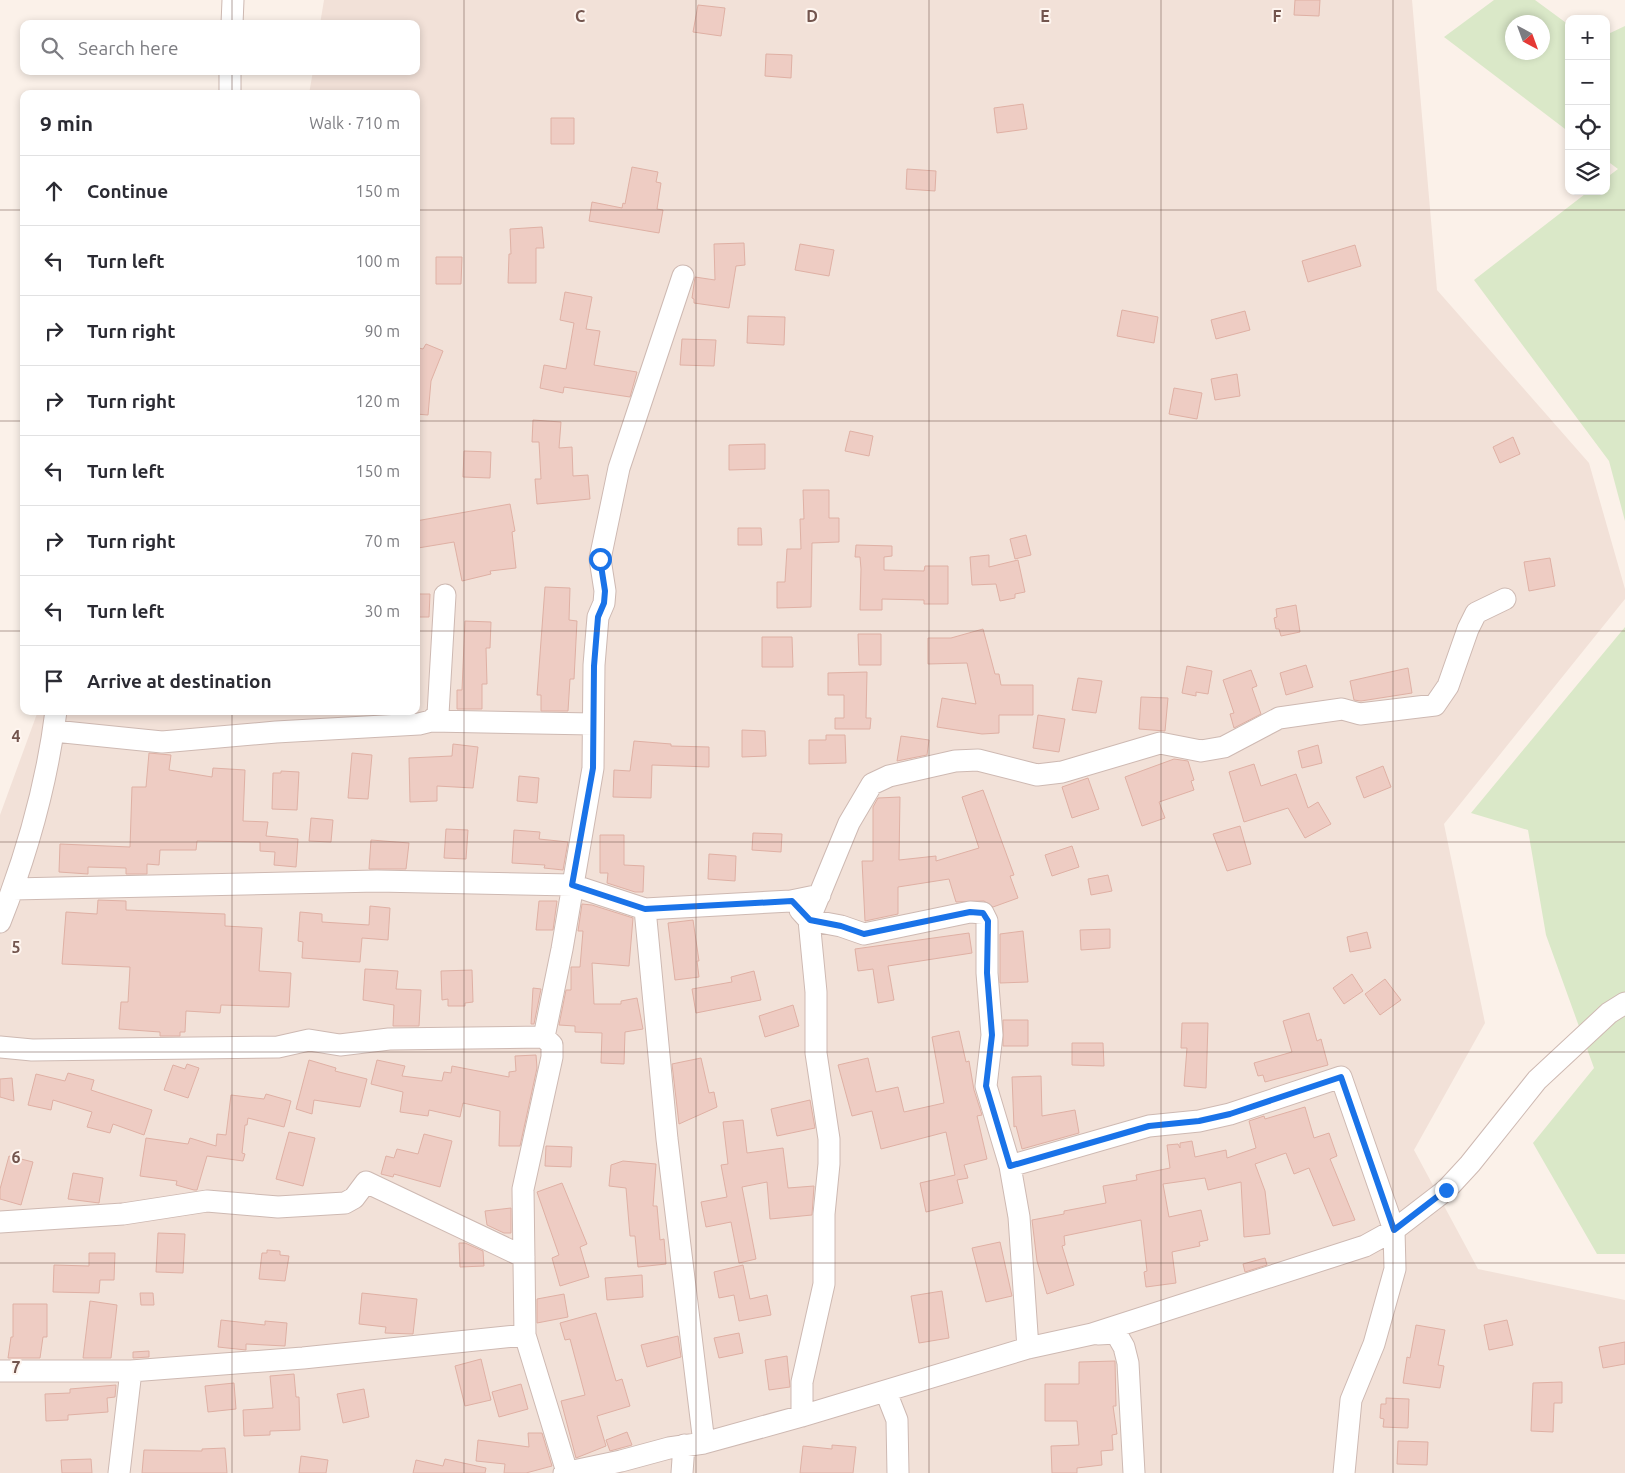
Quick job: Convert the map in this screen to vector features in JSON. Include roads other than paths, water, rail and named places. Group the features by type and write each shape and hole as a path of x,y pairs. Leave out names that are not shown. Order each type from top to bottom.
{"street":[{"path":"232,20 233,0"},
{"path":"230,75 230,90"},
{"path":"544,1036 562,949 593,768 598,617 604,603 605,591 600,559 619,468 683,276"},
{"path":"431,721 438,714 445,594"},
{"path":"802,1416 802,1382 824,1284 824,1214 829,1156 829,1139 816,1053 816,992 810,920 850,823 872,784 889,776 955,761 978,760 1036,775 1062,772 1160,743 1201,751 1224,747 1279,718 1342,709 1360,714 1435,705 1448,686 1468,629 1476,614 1505,599"},
{"path":"0,922 13,889 36,816 55,721 162,742 276,732 419,724 431,721 593,724"},
{"path":"13,889 377,881 572,885 645,909 792,901 820,895"},
{"path":"792,901 810,920 841,926 864,934 970,912 983,913 988,921 987,973 992,1035 986,1086 1010,1166 1021,1233 1028,1348"},
{"path":"645,909 694,1444 682,1473"},
{"path":"0,1047 32,1050 278,1047 308,1040 340,1045 389,1039 544,1036 552,1045 552,1057 523,1189 526,1335 566,1472 694,1444 802,1416 1028,1348 1092,1334 1365,1246 1394,1230 1446,1190 1470,1164 1537,1080 1609,1013 1625,1003"},
{"path":"1010,1166 1149,1126 1199,1121 1230,1114 1341,1077 1394,1230 1395,1270 1374,1344 1351,1400 1344,1473"},
{"path":"0,1222 123,1214 207,1201 278,1207 345,1203 354,1198 366,1182 524,1257"},
{"path":"1092,1334 1116,1333 1124,1347 1128,1363 1134,1473"},
{"path":"0,1371 131,1371 312,1357 526,1335"},
{"path":"119,1473 131,1371"},
{"path":"886,1392 897,1420 898,1473"}]}
